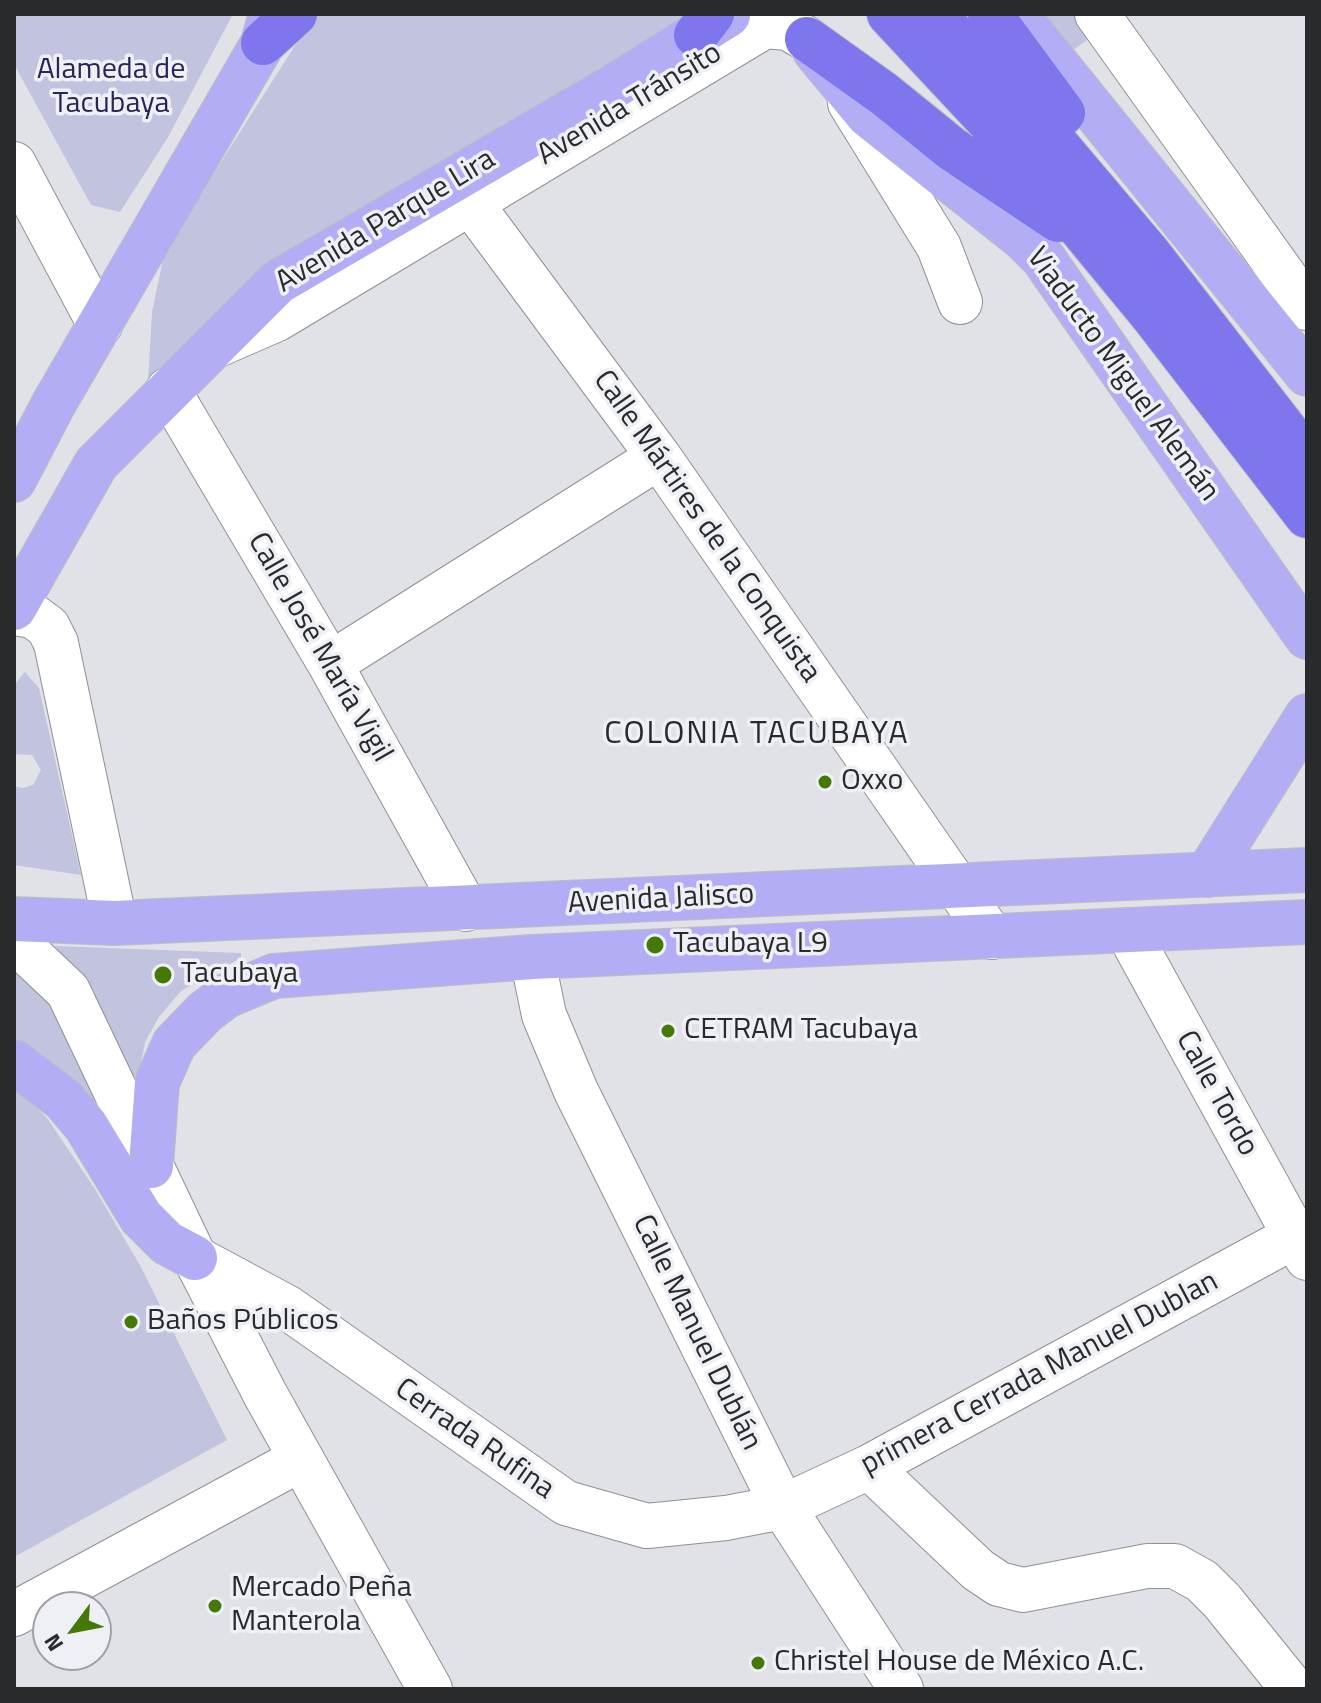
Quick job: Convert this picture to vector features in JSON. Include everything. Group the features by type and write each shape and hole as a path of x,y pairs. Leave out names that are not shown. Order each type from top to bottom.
{"highway":[{"path":"267,28 295,14"},
{"name":"Viaducto Miguel Alemán","path":"889,14 1017,151 1090,241 1167,305 1307,458"},
{"name":"Viaducto Miguel Alemán","path":"934,14 1050,137 1149,254 1167,305 1307,516"},
{"path":"990,14 1075,129 1149,254"},
{"path":"807,39 884,94 952,149 1090,241"}],"main road":[{"path":"1016,14 1307,374"},
{"name":"Avenida Parque Lira","path":"14,611 96,464 206,350 278,282 613,87 713,21"},
{"path":"14,480 53,405 267,28"},
{"name":"Viaducto Miguel Alemán","path":"807,39 834,78 868,115 1024,239 1043,258 1307,637"},
{"path":"1207,875 1307,716"},
{"name":"Avenida Jalisco","path":"14,919 115,923 1307,870"},
{"name":"Avenida Jalisco","path":"151,1166 157,1083 162,1066 189,1027 226,996 274,976 532,957 1307,922"},
{"path":"14,1062 64,1100 86,1126 141,1217 167,1243 195,1258"}],"street":[{"path":"1097,14 1307,308"},
{"name":"Avenida Tránsito","path":"206,350 277,319 765,26 788,28 807,39"},
{"path":"834,78 939,247 960,302"},
{"path":"14,164 100,325"},
{"name":"Calle Mártires de la Conquista","path":"469,201 659,457 992,937"},
{"name":"Calle José María Vigil","path":"168,390 330,664 466,909"},
{"path":"14,438 53,405"},
{"path":"330,664 659,457"},
{"path":"14,611 33,616 48,627 56,643 115,923"},
{"name":"Calle Tordo","path":"1127,930 1301,1247"},
{"path":"14,940 68,991 195,1258 301,1459 430,1689"},
{"name":"Calle Manuel Dublán","path":"532,957 544,1015 576,1091 783,1507 901,1689"},
{"name":"primera Cerrada Manuel Dublan","path":"783,1507 869,1467 1301,1247"},
{"name":"Cerrada Rufina","path":"195,1258 288,1308 566,1503 647,1526 726,1518 783,1507"},
{"path":"14,1614 301,1459"},
{"path":"869,1467 978,1570 999,1584 1023,1590 1147,1566 1175,1566 1202,1581 1222,1601 1293,1689"}],"green space":[{"name":"Alameda de Tacubaya","path":"14,14 233,14 167,139 120,212 91,205 14,64"},
{"path":"315,14 687,14 683,20 148,382 152,312 165,250"},
{"path":"1043,14 1081,14 1095,34 1072,51"},
{"path":"25,672 39,688 81,875 14,865 14,786 22,788 33,785 41,770 32,755 14,754 14,685"},
{"path":"55,946 241,953 241,958 181,991 159,1017 145,1042 139,1074 133,1077 54,954"},
{"path":"14,962 48,1000 114,1129 14,1043"},
{"path":"14,1086 47,1118 95,1189 141,1267 227,1440 14,1557"}],"place":[{"name":"Oxxo","path":"825,782"},
{"name":"Tacubaya L9","path":"655,945"},
{"name":"Tacubaya","path":"163,975"},
{"name":"CETRAM Tacubaya","path":"668,1031"},
{"name":"Baños Públicos","path":"131,1322"},
{"name":"Mercado Peña Manterola","path":"215,1606"},
{"name":"Christel House de México A.C.","path":"758,1663"}],"district":[{"name":"COLONIA TACUBAYA","path":"757,735"}]}
